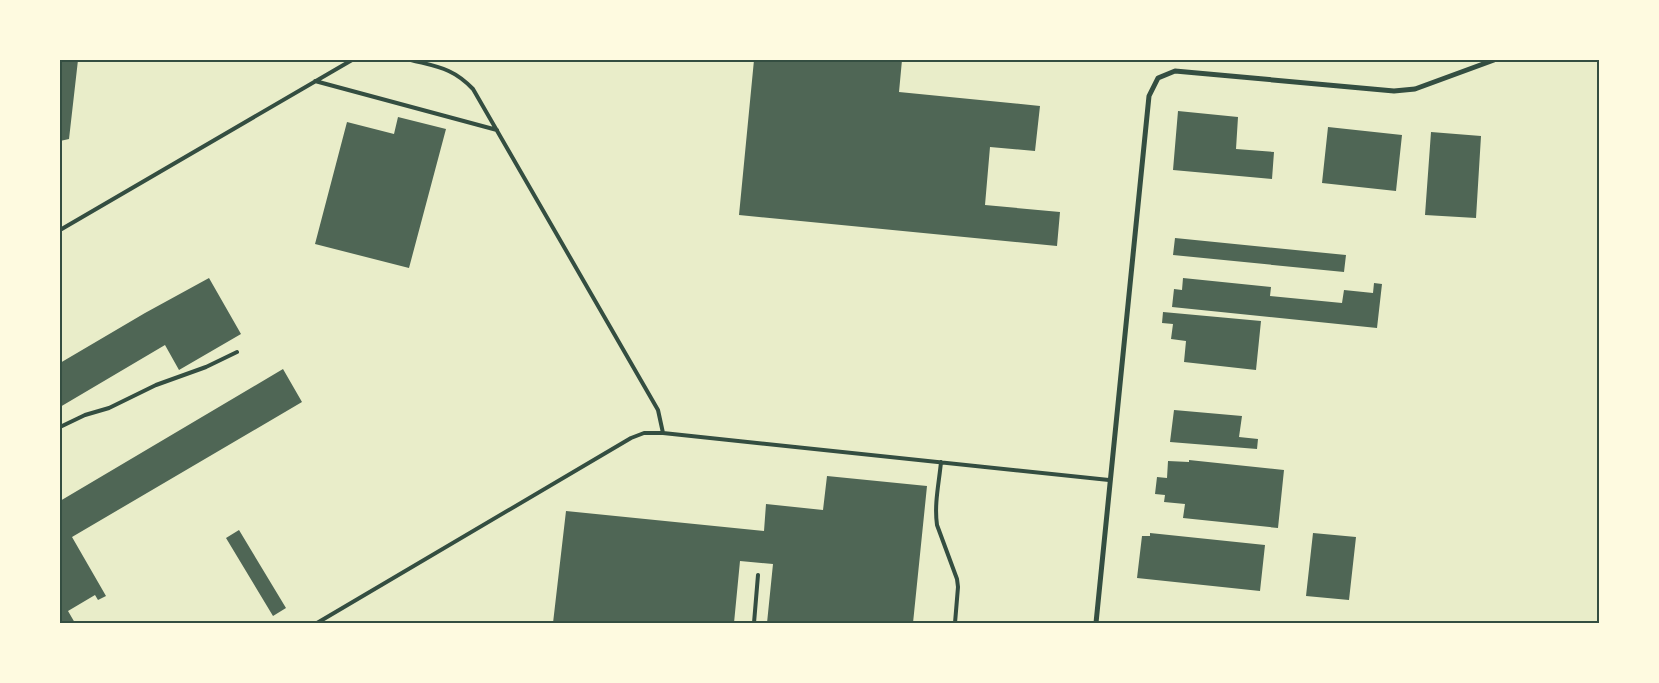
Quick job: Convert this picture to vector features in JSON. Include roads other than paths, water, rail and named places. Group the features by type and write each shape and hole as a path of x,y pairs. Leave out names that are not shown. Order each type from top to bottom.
{"street":[{"path":"1096,623 1149,96 1158,78 1175,71 1400,91 1415,89 1494,60"}],"lane":[{"path":"411,60 458,74 473,89 658,410 663,433"},
{"path":"60,230 351,61"},
{"path":"315,81 497,130"},
{"path":"60,427 85,415 114,406 156,385 206,367 237,352"},
{"path":"317,623 632,438 644,433 663,433 1110,480"},
{"path":"941,462 935,509 937,525 957,579 958,587 954,623"},
{"path":"754,623 758,575"}]}
